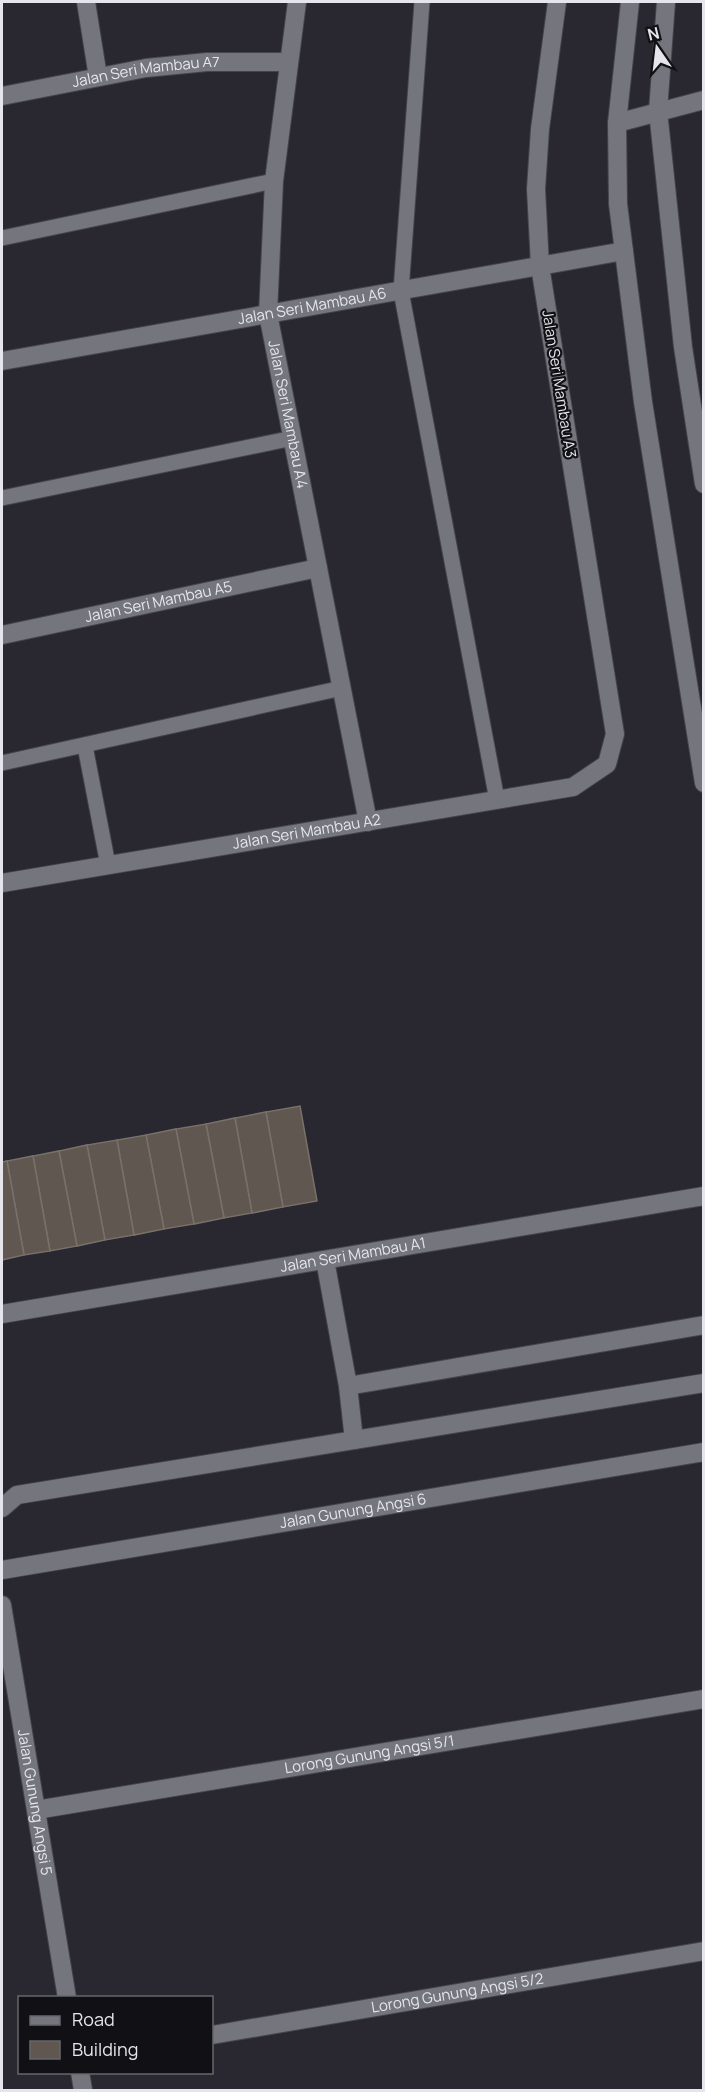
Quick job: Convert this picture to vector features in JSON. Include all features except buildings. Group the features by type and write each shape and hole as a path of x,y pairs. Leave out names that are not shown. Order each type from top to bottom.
{"street":[{"path":"86,2 98,77"},
{"name":"Jalan Seri Mambau A4","path":"297,2 274,181 268,314 368,822"},
{"name":"Jalan Seri Mambau A3","path":"557,2 540,129 536,189 540,266 615,734 607,764"},
{"path":"630,2 617,123 618,204 643,402 704,783"},
{"path":"666,2 658,111 683,347 704,484"},
{"name":"Jalan Seri Mambau A7","path":"2,96 146,68 207,62 289,62"},
{"path":"617,123 704,100"},
{"name":"Jalan Seri Mambau A6","path":"2,361 624,251"},
{"name":"Jalan Seri Mambau A5","path":"2,635 318,568"},
{"name":"Jalan Seri Mambau A2","path":"2,884 573,787 607,764"},
{"name":"Jalan Seri Mambau A1","path":"2,1314 704,1196"},
{"path":"325,1260 348,1386 354,1440"},
{"path":"348,1386 704,1325"},
{"path":"2,1508 17,1495 704,1383"},
{"name":"Jalan Gunung Angsi 6","path":"2,1570 704,1452"},
{"name":"Jalan Gunung Angsi 5","path":"2,1605 67,1996"},
{"name":"Lorong Gunung Angsi 5/1","path":"36,1810 704,1699"},
{"name":"Lorong Gunung Angsi 5/2","path":"213,2035 704,1951"},
{"path":"80,2074 83,2091"}],"lane":[{"path":"422,2 401,291 497,800"},
{"path":"2,238 274,181"},
{"path":"2,498 294,438"},
{"path":"2,763 342,688"},
{"path":"85,746 108,865"}]}
